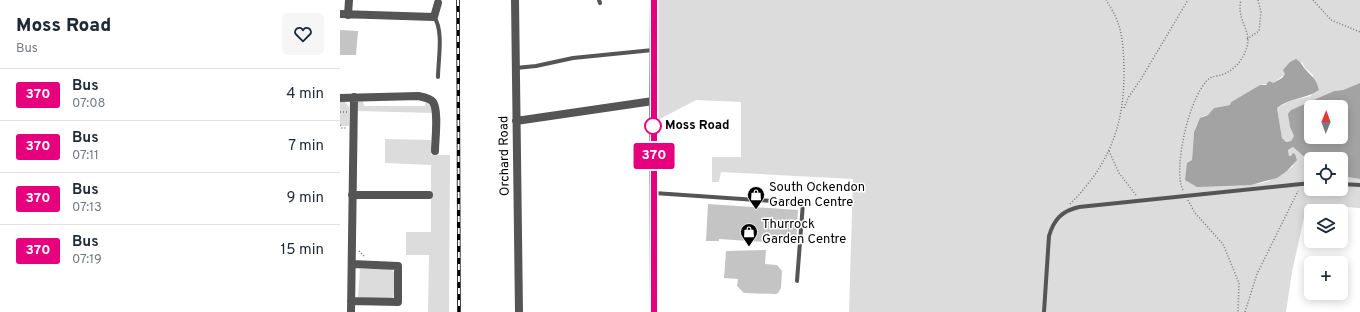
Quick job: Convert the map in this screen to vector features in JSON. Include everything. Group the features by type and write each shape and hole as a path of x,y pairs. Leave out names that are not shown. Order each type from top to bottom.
{"main road":[{"path":"654,0 654,312"}],"street":[{"path":"349,0 344,15 434,17 438,4"},
{"name":"Orchard Road","path":"515,0 519,312"},
{"path":"340,98 418,96 428,98 433,103 436,111 435,151"},
{"path":"351,312 354,97"},
{"path":"516,121 653,101"},
{"path":"352,195 429,195"},
{"path":"351,301 398,302 398,266 352,264"}],"lane":[{"path":"434,17 439,27 438,77"},
{"path":"516,68 536,66 574,58 653,50"},
{"path":"1044,312 1049,236 1052,226 1059,215 1068,210 1079,207 1141,200 1302,184"},
{"path":"1348,184 1360,185"},
{"path":"654,193 676,196 803,203 797,281"}],"path":[{"path":"1106,0 1117,17 1122,36 1124,94 1122,112"},
{"path":"1059,215 1081,193 1102,165 1109,151 1128,98 1188,0"},
{"path":"1238,312 1239,283 1223,244 1195,213 1180,184 1179,174 1189,113 1202,88 1210,78 1231,71 1236,66 1247,46 1247,39 1239,14 1241,0"},
{"path":"1247,39 1259,31 1261,12 1258,0"},
{"path":"1312,0 1331,20 1360,32"},
{"path":"340,112 349,112"},
{"path":"340,125 342,128 348,128"},
{"path":"1109,151 1120,173 1141,200"},
{"path":"1245,312 1257,274 1302,184"},
{"path":"352,244 373,265"}],"shaded area":[{"path":"658,0 1360,0 1360,83 1343,90 1334,91 1314,100 1304,100 1304,104 1291,110 1290,127 1294,136 1291,141 1285,142 1282,138 1277,108 1290,101 1311,96 1313,75 1305,68 1302,62 1273,83 1260,85 1231,102 1230,105 1214,108 1208,115 1203,116 1194,132 1192,160 1247,183 1263,183 1285,173 1293,166 1288,150 1293,147 1304,157 1304,196 1348,196 1348,177 1360,179 1360,208 1348,207 1348,204 1304,204 1304,218 1292,272 1286,312 849,312 853,179 721,172 719,182 712,182 712,157 741,157 741,102 696,100 656,121"},
{"path":"1296,59 1315,80 1319,90 1287,102 1277,108 1282,138 1286,142 1291,141 1294,136 1290,127 1288,114 1291,110 1304,104 1304,144 1348,144 1348,100 1314,100 1334,91 1343,90 1360,83 1360,179 1348,177 1348,152 1304,152 1304,157 1293,147 1288,150 1289,156 1293,153 1295,154 1297,160 1287,171 1277,178 1251,185 1197,187 1185,180 1187,163 1192,160 1194,132 1200,118 1208,115 1214,108 1230,105 1231,102 1260,85 1266,85 1269,81 1273,83 1282,78 1285,74 1283,70 1290,62"},
{"path":"340,100 344,101 349,107 349,126 340,126"},
{"path":"363,100 364,106 425,106 426,101 432,107 433,113 357,111 357,101"},
{"path":"385,139 431,140 431,155 450,155 449,312 428,312 429,255 406,255 406,232 431,232 431,165 385,163"},
{"path":"360,269 392,269 396,284 392,299 358,297"}],"building":[{"path":"340,30 358,31 356,55 340,55"},
{"path":"708,204 798,210 796,244 719,239 719,241 706,241"},
{"path":"766,250 765,264 777,265 782,271 781,288 778,293 744,293 737,286 738,279 724,278 726,251"}],"railway":[{"path":"458,0 459,312"}],"bus line":[{"name":"370","path":"654,0 654,312"}],"place":[{"name":"Moss Road","path":"653,126"},
{"name":"South Ockendon Garden Centre","path":"756,210"},
{"name":"Thurrock Garden Centre","path":"749,247"}]}
